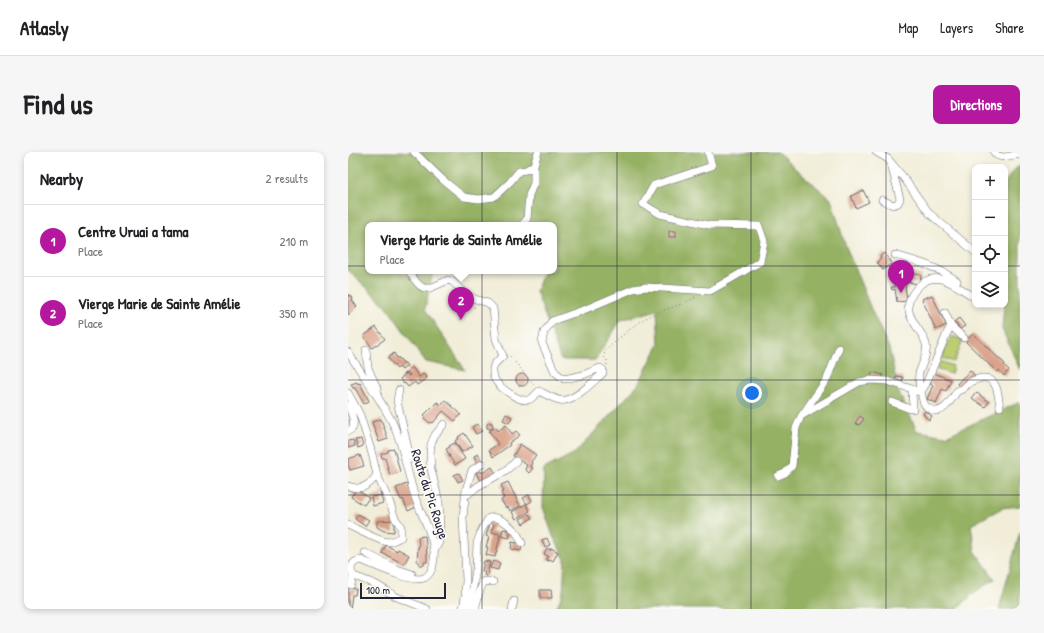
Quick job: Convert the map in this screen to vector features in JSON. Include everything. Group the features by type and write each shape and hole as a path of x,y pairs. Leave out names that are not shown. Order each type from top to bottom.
{"street":[{"path":"414,152 443,180 464,197 479,199 494,197 520,171 526,170 534,165"},
{"path":"524,222 527,219 529,195 534,183 534,165 538,152"},
{"path":"411,274 416,284 423,288 429,288 448,280 453,282 465,294 488,303 493,308 496,339 507,356 494,366 493,373 495,380 503,388 521,399 527,400 539,391 560,401 569,399 577,395 604,373 604,370 600,368 584,375 564,379 555,372 542,343 544,332 552,321 586,309 633,289 646,287 710,291 760,262 764,242 759,226 709,224 660,214 643,204 654,185 712,166 708,152"},
{"path":"876,152 885,153 930,214 972,249"},
{"path":"994,152 995,155 1001,158 1020,154"},
{"path":"882,200 893,205 898,203 900,200 891,162"},
{"path":"895,255 917,261 952,278 959,282 965,291"},
{"path":"972,296 952,282 943,279 930,279 919,285 909,300 909,311 911,317 926,344 925,358 919,373 919,391 926,406 938,412 942,410 958,391 962,390 970,383 978,379 987,378 993,381 996,387 1000,407"},
{"path":"945,313 951,326 964,338"},
{"path":"892,402 912,409 912,393 919,391 926,384 951,326"},
{"path":"778,476 785,473 792,466 796,428 801,416 827,379 840,348"},
{"path":"366,350 368,368 377,388 378,397"},
{"name":"Route du Pic Rouge","path":"348,352 378,397 397,432 415,498 426,521 434,551 434,561 427,576"},
{"path":"801,416 859,382 871,380 887,381 919,391"},
{"path":"398,390 397,401 410,457 410,459 405,462"},
{"path":"348,393 360,415 377,475 395,518 401,528 401,536 394,541 387,542 348,525"},
{"path":"348,405 354,424 352,429 348,431"},
{"path":"434,551 439,542 440,519 439,502 431,469 430,455 431,444 435,435 444,424"},
{"path":"465,496 476,487 513,465 516,461"},
{"path":"462,609 466,580 463,517 465,496 472,470 482,464"},
{"path":"348,486 363,488 368,485 377,475"},
{"path":"468,609 476,570 477,543 482,529 489,518 492,516 497,517 510,526 516,532 522,543"},
{"path":"365,553 397,569 418,576 427,576"},
{"path":"427,576 416,579 400,575 361,560 355,561 350,567 350,572 353,576 375,584 397,597 427,609"},
{"path":"351,585 353,576"},
{"path":"475,609 484,581 493,582"}],"path":[{"path":"604,370 608,363 604,357 605,351 628,332 644,320 696,297"},
{"path":"461,320 455,308 478,307"},
{"path":"507,356 539,391"}],"green space":[{"path":"348,152 778,152 831,199 845,244 871,309 889,348 899,393 917,431 946,436 1020,402 1020,506 1002,508 971,525 975,551 995,579 975,592 957,609 556,609 563,592 565,559 553,536 543,507 544,469 575,453 638,385 659,344 657,310 621,320 595,360 561,360 536,291 543,274 557,274 557,222 365,222 365,274 432,274 425,309 465,370 426,362 386,306 348,270"},
{"path":"1020,165 1020,370 1002,329 1004,308 1008,308 1008,280 1010,272 1008,269 1008,178 1013,171"},
{"path":"951,336 963,340 954,362 942,358"},
{"path":"940,361 953,366 951,374 937,369"},
{"path":"1020,532 1020,609 999,609"}],"building":[{"path":"863,190 869,202 856,208 851,196"},
{"path":"669,231 676,231 676,237 669,237"},
{"path":"884,253 892,263 883,270 877,262 881,258 880,256"},
{"path":"908,273 921,275 920,282 917,284 909,282 905,285 907,301 897,302 895,289 892,290 891,287 895,287 894,281"},
{"path":"348,294 349,296 351,295 352,300 357,307 348,315"},
{"path":"932,295 946,325 936,330 922,299"},
{"path":"959,318 965,326 960,329 954,322"},
{"path":"376,327 385,339 372,348 364,336"},
{"path":"973,334 1005,364 1004,365 1009,370 1004,376 999,370 997,372 965,341"},
{"path":"394,353 397,358 399,358 407,366 402,370 399,367 397,369 388,358"},
{"path":"412,367 419,377 423,374 427,378 417,385 415,382 408,387 400,379 406,373 409,376 410,375 407,371"},
{"path":"970,370 975,376 962,389 957,384"},
{"path":"872,372 883,375 882,380 871,377"},
{"path":"934,373 951,380 946,391 942,389 936,403 927,399 933,385 930,384"},
{"path":"520,374 524,374 528,380 524,386 520,386 516,382 516,378"},
{"path":"896,376 903,377 902,382 895,380"},
{"path":"357,382 358,384 360,383 369,401 364,404 351,384"},
{"path":"975,393 989,402 985,407 973,399 972,397"},
{"path":"445,400 461,414 455,421 443,411 433,423 430,423 424,418 424,415 437,402 441,405"},
{"path":"925,411 932,416 929,420 923,414"},
{"path":"506,414 512,417 509,423 503,420"},
{"path":"860,416 864,419 859,425 855,423"},
{"path":"381,419 388,439 379,442 372,422"},
{"path":"489,422 492,423 493,427 490,429 487,428 487,424"},
{"path":"477,424 482,431 476,434 472,427"},
{"path":"506,425 512,434 516,431 520,435 509,443 510,445 493,457 489,450 498,444 489,431 496,427 498,431"},
{"path":"464,433 473,446 462,452 455,441"},
{"path":"361,439 363,446 358,448 355,440"},
{"path":"353,440 355,446 348,448 348,441"},
{"path":"455,443 465,459 455,465 446,449"},
{"path":"520,444 536,455 531,462 532,463 530,466 533,468 529,473 525,469 527,465 513,456"},
{"path":"394,449 400,472 390,475 385,458 382,458 381,454 388,452 388,450"},
{"path":"478,454 482,461 478,464 474,456"},
{"path":"360,455 364,466 350,470 348,459"},
{"path":"492,467 496,474 481,483 476,473 481,471 482,473"},
{"path":"459,473 463,480 458,482 454,475"},
{"path":"508,482 520,506 510,511 501,500 504,498 501,493 504,491 501,485"},
{"path":"407,484 416,507 408,511 396,488"},
{"path":"356,490 369,498 364,505 351,497"},
{"path":"382,491 384,495 381,496 383,503 373,506 371,497 381,495 380,492"},
{"path":"529,495 532,501 527,504 523,498"},
{"path":"526,504 530,511 516,519 512,512"},
{"path":"358,514 369,520 365,526 355,519"},
{"path":"529,514 532,518 523,524 520,519"},
{"path":"394,520 394,532 384,531 377,527 377,521"},
{"path":"490,523 494,524 491,532 500,534 495,557 486,555 488,547 486,547 489,537 486,536"},
{"path":"503,529 511,531 509,538 501,536"},
{"path":"425,536 427,562 424,562 424,565 419,565 419,562 417,562 419,547 418,537"},
{"path":"547,538 550,545 545,547 542,540"},
{"path":"512,542 522,544 521,551 511,549"},
{"path":"386,545 409,555 404,564 382,553"},
{"path":"547,548 550,550 551,548 558,552 553,561 550,559 549,561 546,560 548,556 544,554"},
{"path":"484,561 490,562 487,576 484,575 485,572 482,571"},
{"path":"493,561 500,563 498,570 490,568"},
{"path":"348,588 356,589 355,595 352,595 350,609 348,609"},
{"path":"540,590 551,590 552,598 540,598"}],"place":[{"name":"Centre Uruai a tama","path":"901,293"},
{"name":"Vierge Marie de Sainte Amélie","path":"461,320"}]}
